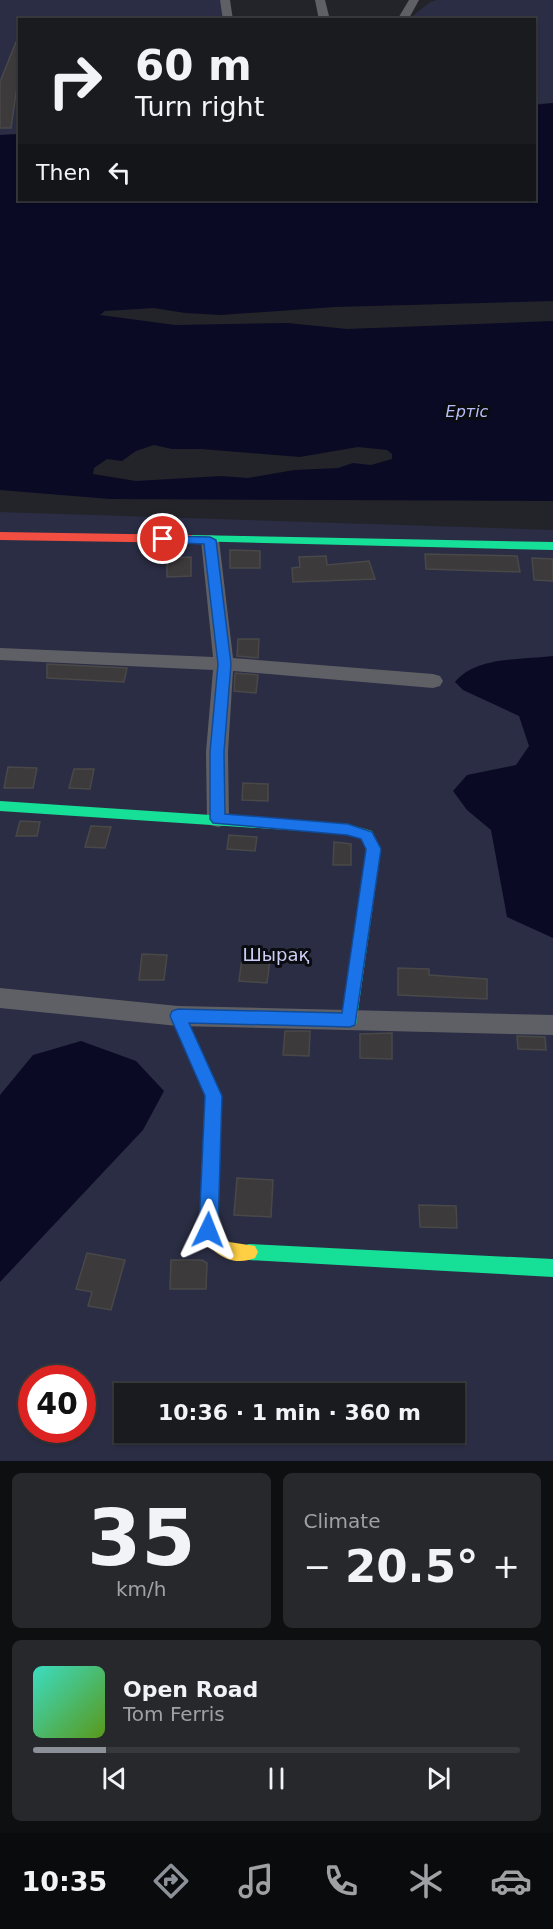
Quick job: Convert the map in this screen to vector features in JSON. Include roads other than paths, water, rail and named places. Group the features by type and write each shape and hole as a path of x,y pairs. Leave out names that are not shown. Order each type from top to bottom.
{"street":[{"path":"225,0 228,18"},
{"path":"320,0 324,18"},
{"path":"403,18 414,0"},
{"path":"0,536 553,546"},
{"path":"210,540 224,664 217,752 218,819"},
{"path":"0,654 224,664 433,681"},
{"path":"0,806 348,829 367,835 374,849 350,1020"},
{"path":"0,998 178,1016 553,1025"},
{"path":"178,1016 213,1096 208,1230 216,1243 225,1251 553,1268"}],"water":[{"name":"Ертіс","path":"553,103 553,301 335,307 220,315 154,308 105,311 100,315 175,325 288,323 347,329 553,321 553,501 110,499 0,490 0,135 18,134 18,201 536,201 536,105","holes":["154,445 172,449 201,449 300,457 358,447 387,450 392,454 392,459 371,465 353,463 338,468 294,470 248,478 221,476 136,481 93,474 94,468 107,459 122,461 136,451"]},
{"path":"553,656 553,938 507,917 491,830 467,810 453,791 467,775 516,765 529,746 519,716 463,690 455,682 464,674 487,663"},
{"path":"81,1041 136,1061 164,1091 143,1130 0,1282 0,1095 33,1055"}],"park label":[{"name":"Шырақ","path":"276,954"}]}
